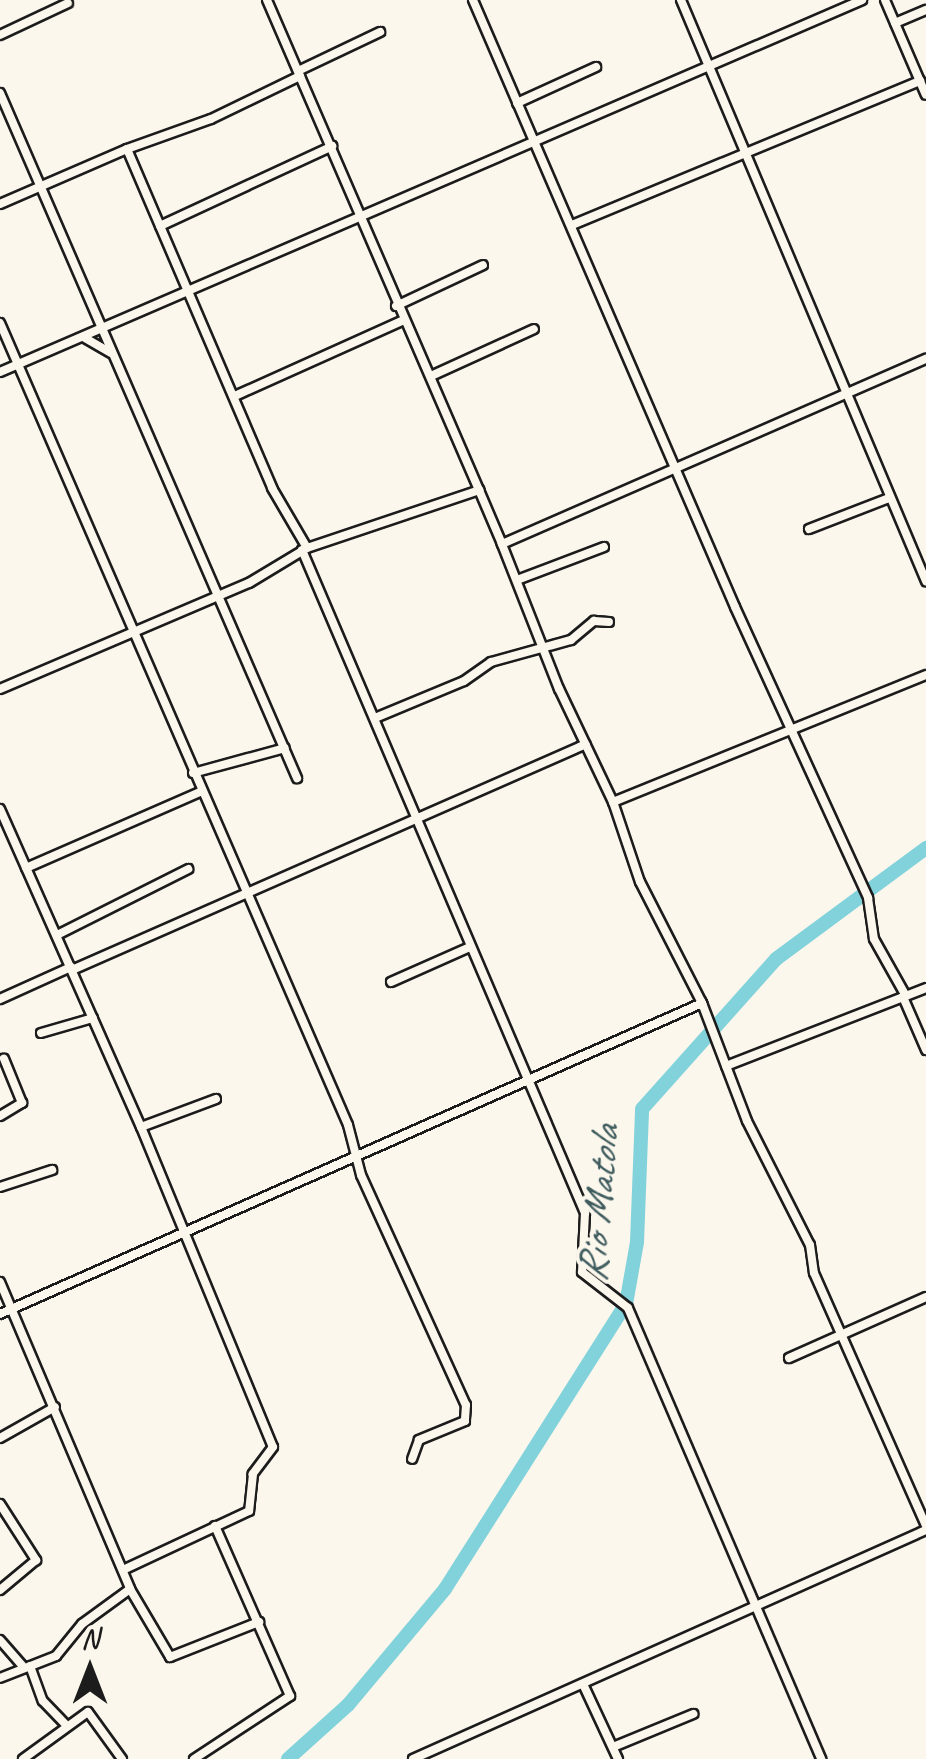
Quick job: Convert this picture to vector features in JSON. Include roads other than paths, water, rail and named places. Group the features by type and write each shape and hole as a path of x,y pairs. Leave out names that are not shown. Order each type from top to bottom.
{"street":[{"path":"268,0 396,306 431,376 613,802 640,882 702,1003 726,1066 810,1244 814,1273 926,1528 756,1610 413,1759"},
{"path":"473,0 790,729 868,898 874,939 905,996 926,1050"},
{"path":"680,0 926,582"},
{"path":"0,372 862,0"},
{"path":"885,0 926,95"},
{"path":"0,34 70,1"},
{"path":"895,23 926,10"},
{"path":"0,204 128,149 211,120 380,32"},
{"path":"517,103 596,67"},
{"path":"572,225 920,81"},
{"path":"0,94 297,778"},
{"path":"160,226 332,146"},
{"path":"128,149 237,394 272,488 375,718 585,1213 582,1272 628,1308 822,1759"},
{"path":"396,306 483,265"},
{"path":"237,394 404,320"},
{"path":"0,323 15,366 468,1412 465,1421 419,1440 412,1460"},
{"path":"431,376 534,329"},
{"path":"84,337 111,353"},
{"path":"502,544 926,359"},
{"path":"0,689 217,595 300,551 478,490"},
{"path":"808,529 890,498"},
{"path":"517,580 604,546"},
{"path":"375,718 464,680 486,663 574,638 594,621 609,622"},
{"path":"613,802 741,755 790,729 926,674"},
{"path":"0,998 418,822 586,744"},
{"path":"193,773 285,748"},
{"path":"26,868 202,791"},
{"path":"0,809 142,1127 273,1447 253,1474 249,1511 123,1570"},
{"path":"57,934 188,868"},
{"path":"390,982 470,947"},
{"path":"726,1066 926,988"},
{"path":"0,1314 529,1084 702,1003"},
{"path":"41,1032 93,1018"},
{"path":"0,1116 22,1102 4,1059"},
{"path":"142,1127 216,1099"},
{"path":"0,1187 52,1170"},
{"path":"0,1282 130,1589 170,1657 259,1622"},
{"path":"789,1358 926,1297"},
{"path":"0,1438 52,1408"},
{"path":"0,1504 36,1560 0,1590"},
{"path":"194,1759 289,1702 259,1622 215,1526"},
{"path":"2,1642 3,1676 56,1656 82,1624 130,1589"},
{"path":"2,1642 26,1666 39,1694 66,1725"},
{"path":"583,1684 618,1759"},
{"path":"57,1714 92,1713 122,1759"},
{"path":"613,1747 693,1714"},
{"path":"24,1759 79,1716"}],"waterway":[{"name":"Rio Matola","path":"288,1759 348,1705 445,1589 626,1304 637,1242 642,1109 776,959 926,848"}]}
